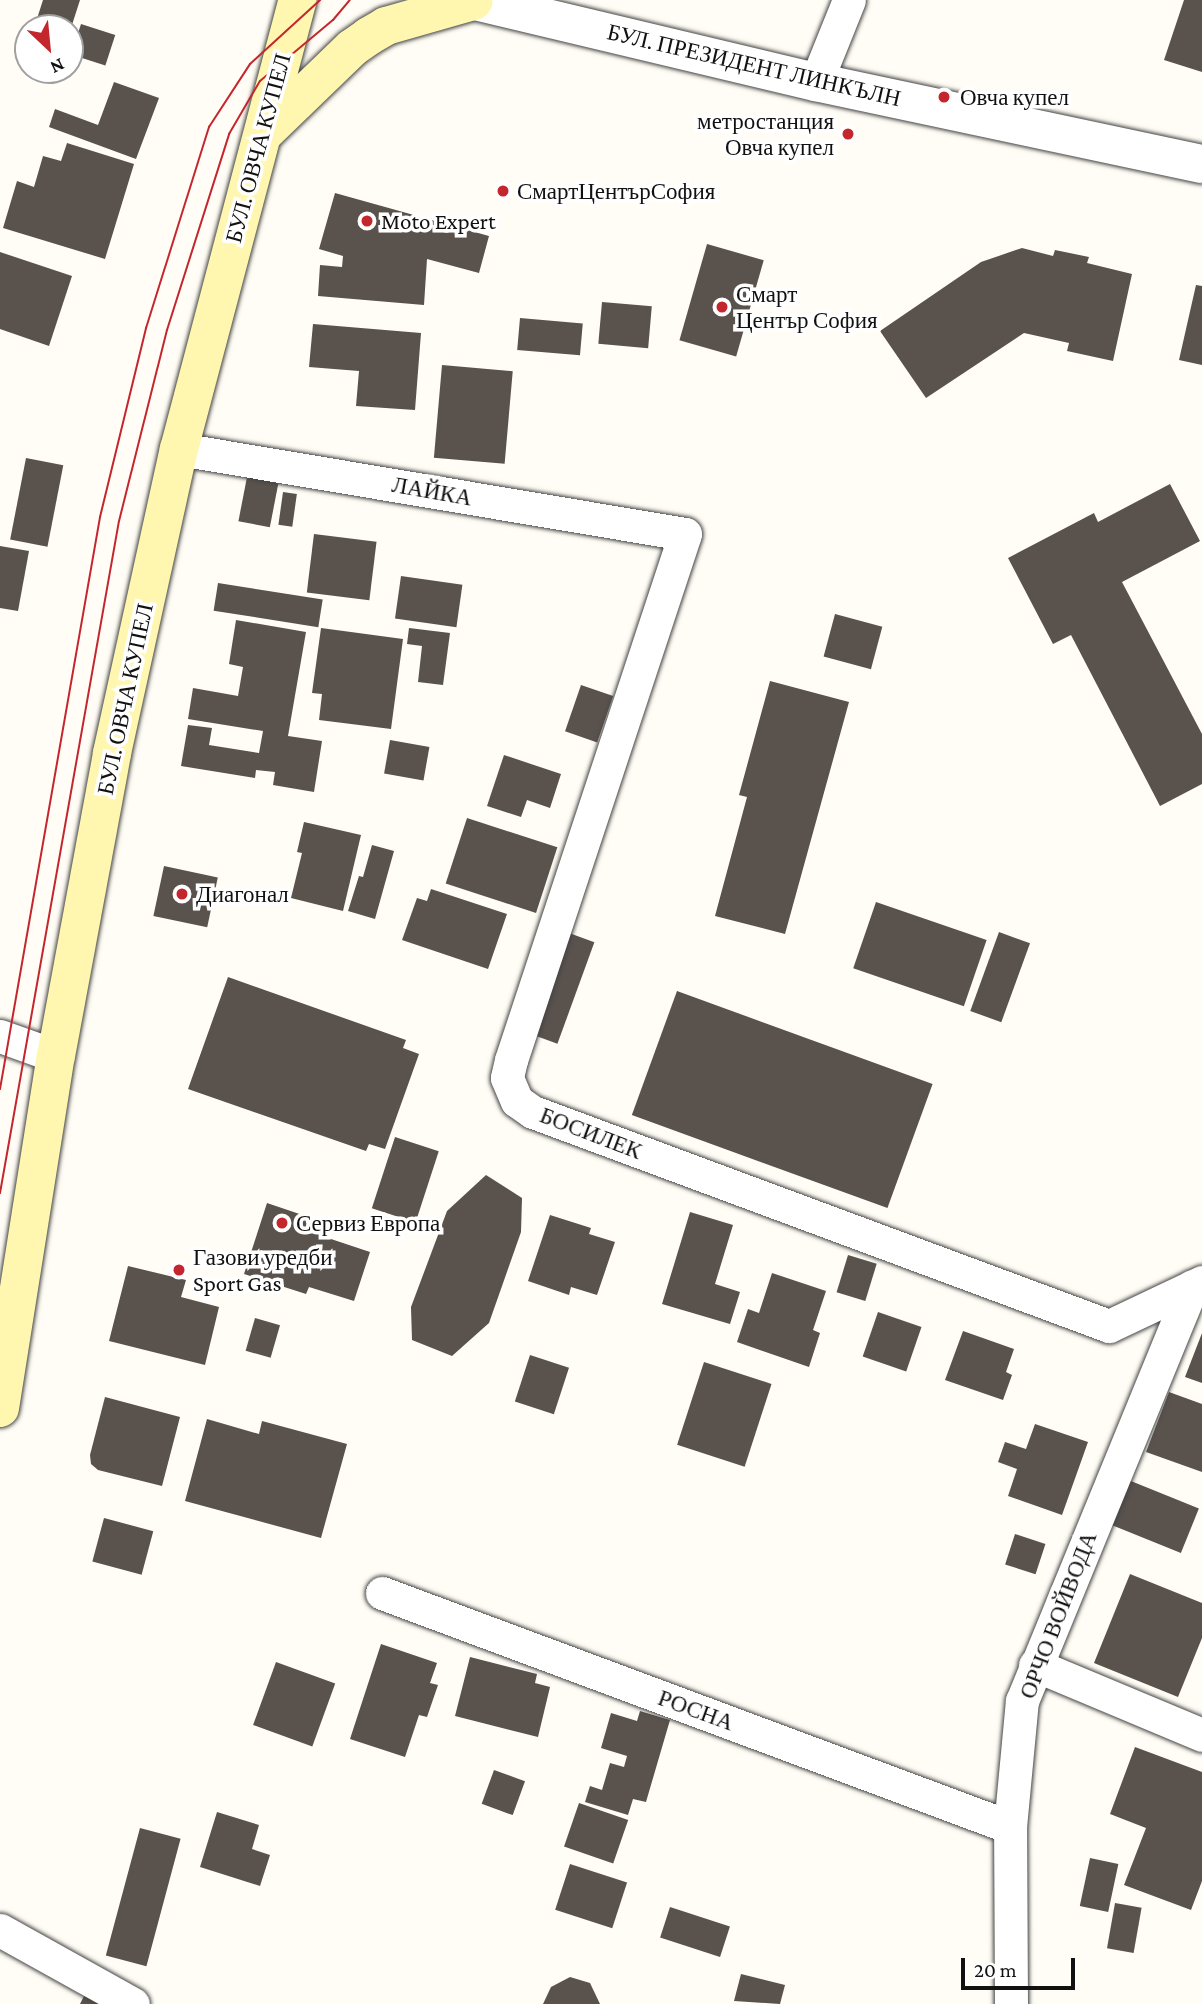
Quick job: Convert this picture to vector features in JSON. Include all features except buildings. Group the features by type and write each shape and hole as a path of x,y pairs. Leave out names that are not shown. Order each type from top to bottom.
{"main road":[{"name":"БУЛ. ОВЧА КУПЕЛ","path":"0,1408 55,1056 113,753 179,449 298,0"},
{"path":"264,134 352,48 369,36 387,26 473,0"}],"street":[{"name":"БУЛ. ПРЕЗИДЕНТ ЛИНКЪЛН","path":"473,0 816,82 1202,164"},
{"path":"816,82 849,0"},
{"name":"ЛАЙКА","path":"179,449 685,534"},
{"name":"БОСИЛЕК","path":"685,534 511,1060 507,1078 511,1091 517,1101 533,1112 1167,1346"},
{"path":"0,1036 55,1056"},
{"path":"1109,1326 1197,1284"},
{"name":"ОРЧО ВОЙВОДА","path":"1011,2004 1010,1827 1022,1701 1167,1346 1197,1284"},
{"name":"РОСНА","path":"382,1593 1010,1827"},
{"path":"1035,1665 1202,1735"},
{"path":"0,1930 132,2004"}],"tram line":[{"path":"0,1089 100,517 146,328 209,127 250,64 320,0"},
{"path":"0,1193 119,521 167,330 229,134 260,81 333,20 350,0"}],"place":[{"name":"Овча купел","path":"944,97"},
{"name":"метростанция Овча купел","path":"848,134"},
{"name":"СмартЦентърСофия","path":"503,191"},
{"name":"Moto Expert","path":"367,221"},
{"name":"Смарт Център София","path":"722,307"},
{"name":"Диагонал","path":"182,894"},
{"name":"Сервиз Европа","path":"282,1223"},
{"name":"Газови уредби Sport Gas","path":"179,1270"}]}
